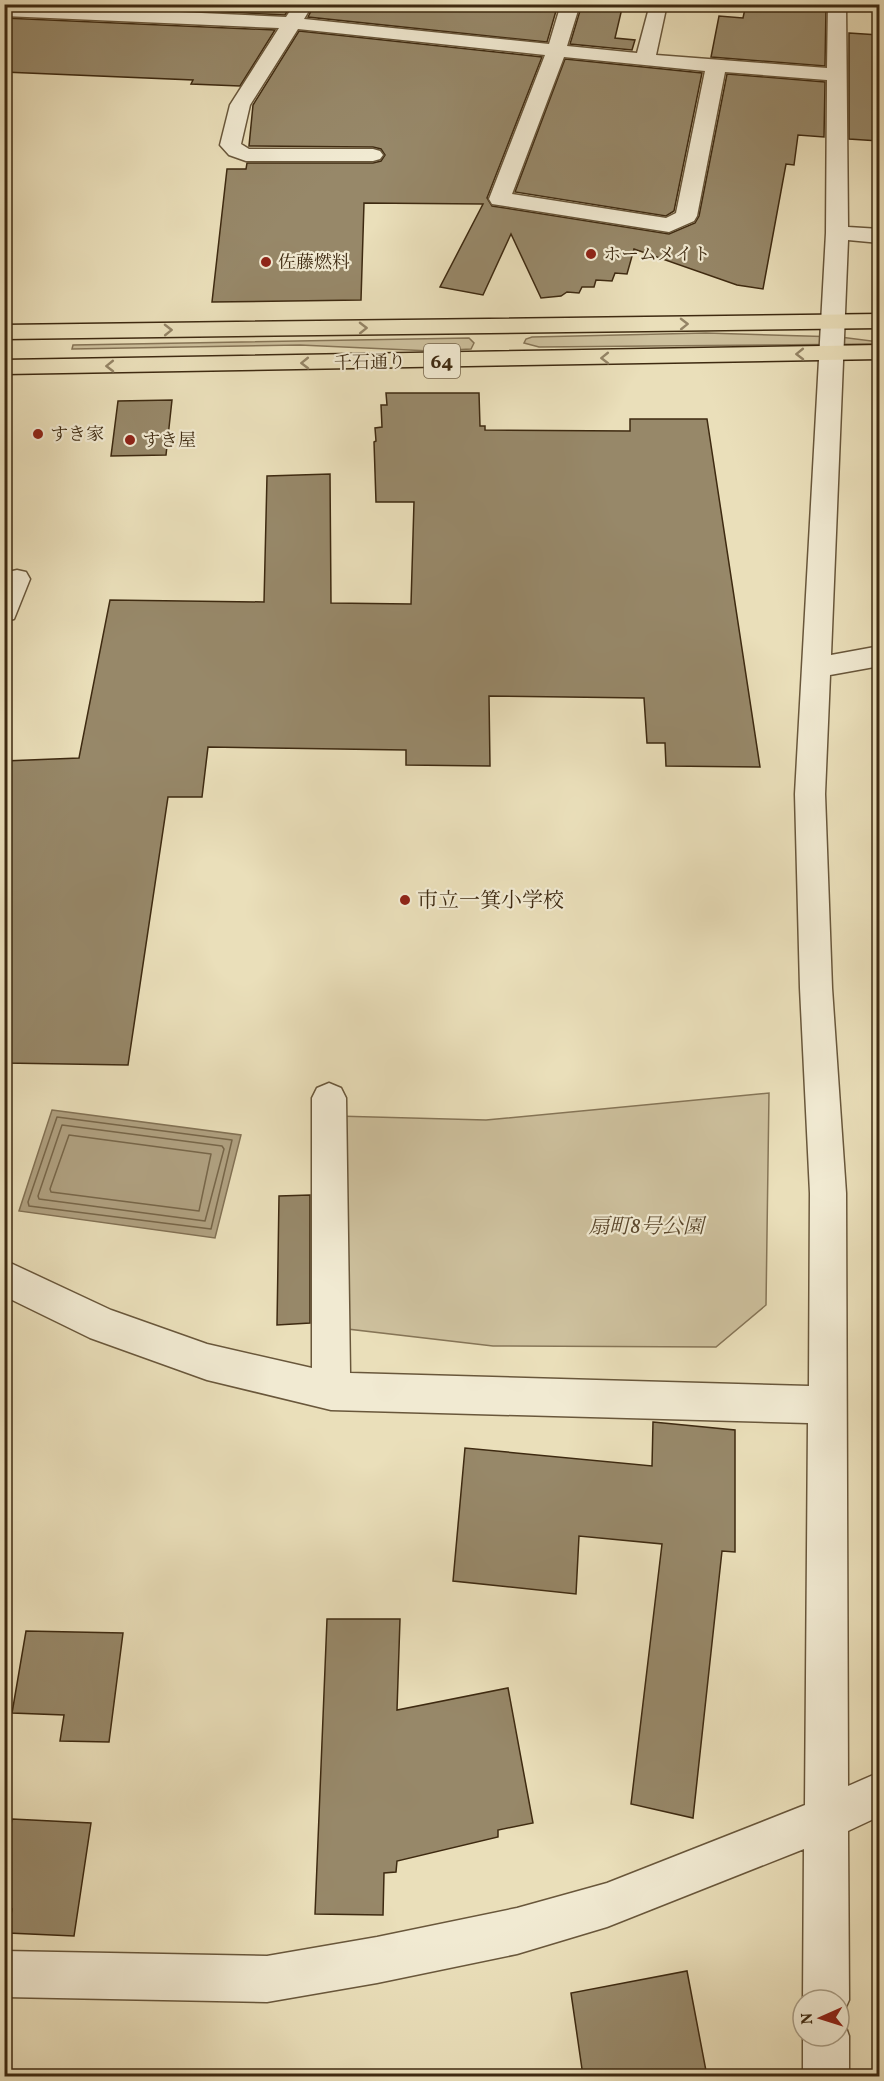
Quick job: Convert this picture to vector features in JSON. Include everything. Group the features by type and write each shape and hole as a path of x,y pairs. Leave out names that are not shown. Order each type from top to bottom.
{"main road":[{"name":"千石通り","path":"4,367 832,338 879,321"},
{"name":"千石通り","path":"4,332 832,338 879,352"}],"street":[{"path":"303,4 240,105 230,144 236,151 246,155 373,155"},
{"path":"571,4 556,52 500,199 669,225 686,216 716,67"},
{"path":"645,60 659,6 655,4"},
{"path":"826,1988 828,1193 816,988 810,794 837,233 837,4"},
{"path":"4,10 293,23 556,52 716,67 836,75"},
{"path":"837,233 879,236"},
{"path":"4,612 17,579"},
{"path":"816,668 879,656"},
{"path":"329,1098 331,1391"},
{"path":"4,1277 103,1325 207,1362 331,1391 827,1405"},
{"path":"4,1974 267,1979 377,1960 517,1931 607,1905 828,1818 879,1793"},
{"path":"826,2048 826,2076"}],"green space":[{"path":"706,333 840,337 880,342 879,344 539,347 524,343 526,339 532,337"},
{"path":"469,338 474,343 471,349 431,351 300,345 72,349 73,345"},
{"name":"扇町8号公園","path":"769,1093 766,1305 716,1347 493,1346 339,1328 336,1116 486,1120"}],"water":[{"path":"52,1110 241,1135 215,1238 19,1211"}],"building":[{"path":"64,4 292,4 285,15"},
{"path":"309,4 558,4 547,42 308,17 312,9"},
{"path":"582,4 623,4 615,38 635,40 632,50 570,44"},
{"path":"746,4 826,7 825,66 711,57 719,16 743,18"},
{"path":"4,18 275,30 240,86 191,84 193,80 4,72"},
{"path":"299,31 542,57 487,198 492,206 669,234 695,223 699,216 727,74 825,82 824,137 798,135 794,165 786,164 763,289 737,285 634,249 627,274 615,273 612,281 596,280 594,287 582,287 579,293 567,292 561,296 541,298 511,234 483,295 440,287 483,204 364,203 361,300 212,302 227,169 246,169 247,163 373,163 381,161 385,155 381,149 373,147 249,146 253,105"},
{"path":"849,33 879,35 879,141 849,139"},
{"path":"565,59 702,73 674,211 666,216 515,192"},
{"path":"386,393 479,393 480,426 485,426 485,430 630,431 630,419 707,419 760,767 666,766 665,743 647,743 644,698 489,696 490,766 406,765 406,750 208,747 202,797 168,797 128,1065 4,1063 4,761 79,758 110,600 264,602 267,476 330,474 331,603 411,604 414,502 376,502 375,428 382,427 381,405 387,405"},
{"path":"172,400 166,455 111,456 118,401"},
{"path":"310,1195 310,1323 277,1325 279,1196"},
{"path":"653,1422 735,1430 735,1552 722,1551 693,1818 631,1804 662,1544 579,1536 576,1594 453,1581 465,1448 652,1466"},
{"path":"327,1619 400,1619 397,1710 508,1688 533,1823 498,1830 498,1837 397,1861 396,1872 384,1873 383,1915 315,1914"},
{"path":"26,1631 123,1633 109,1742 60,1741 64,1715 12,1713"},
{"path":"12,1819 91,1823 74,1936 8,1933 12,1909 4,1909 4,1864"},
{"path":"687,1971 707,2076 583,2076 571,1993"}],"place":[{"name":"ホームメイト","path":"591,254"},
{"name":"佐藤燃料","path":"266,262"},
{"name":"すき家","path":"38,434"},
{"name":"すき屋","path":"130,440"},
{"name":"市立一箕小学校","path":"405,900"}]}
